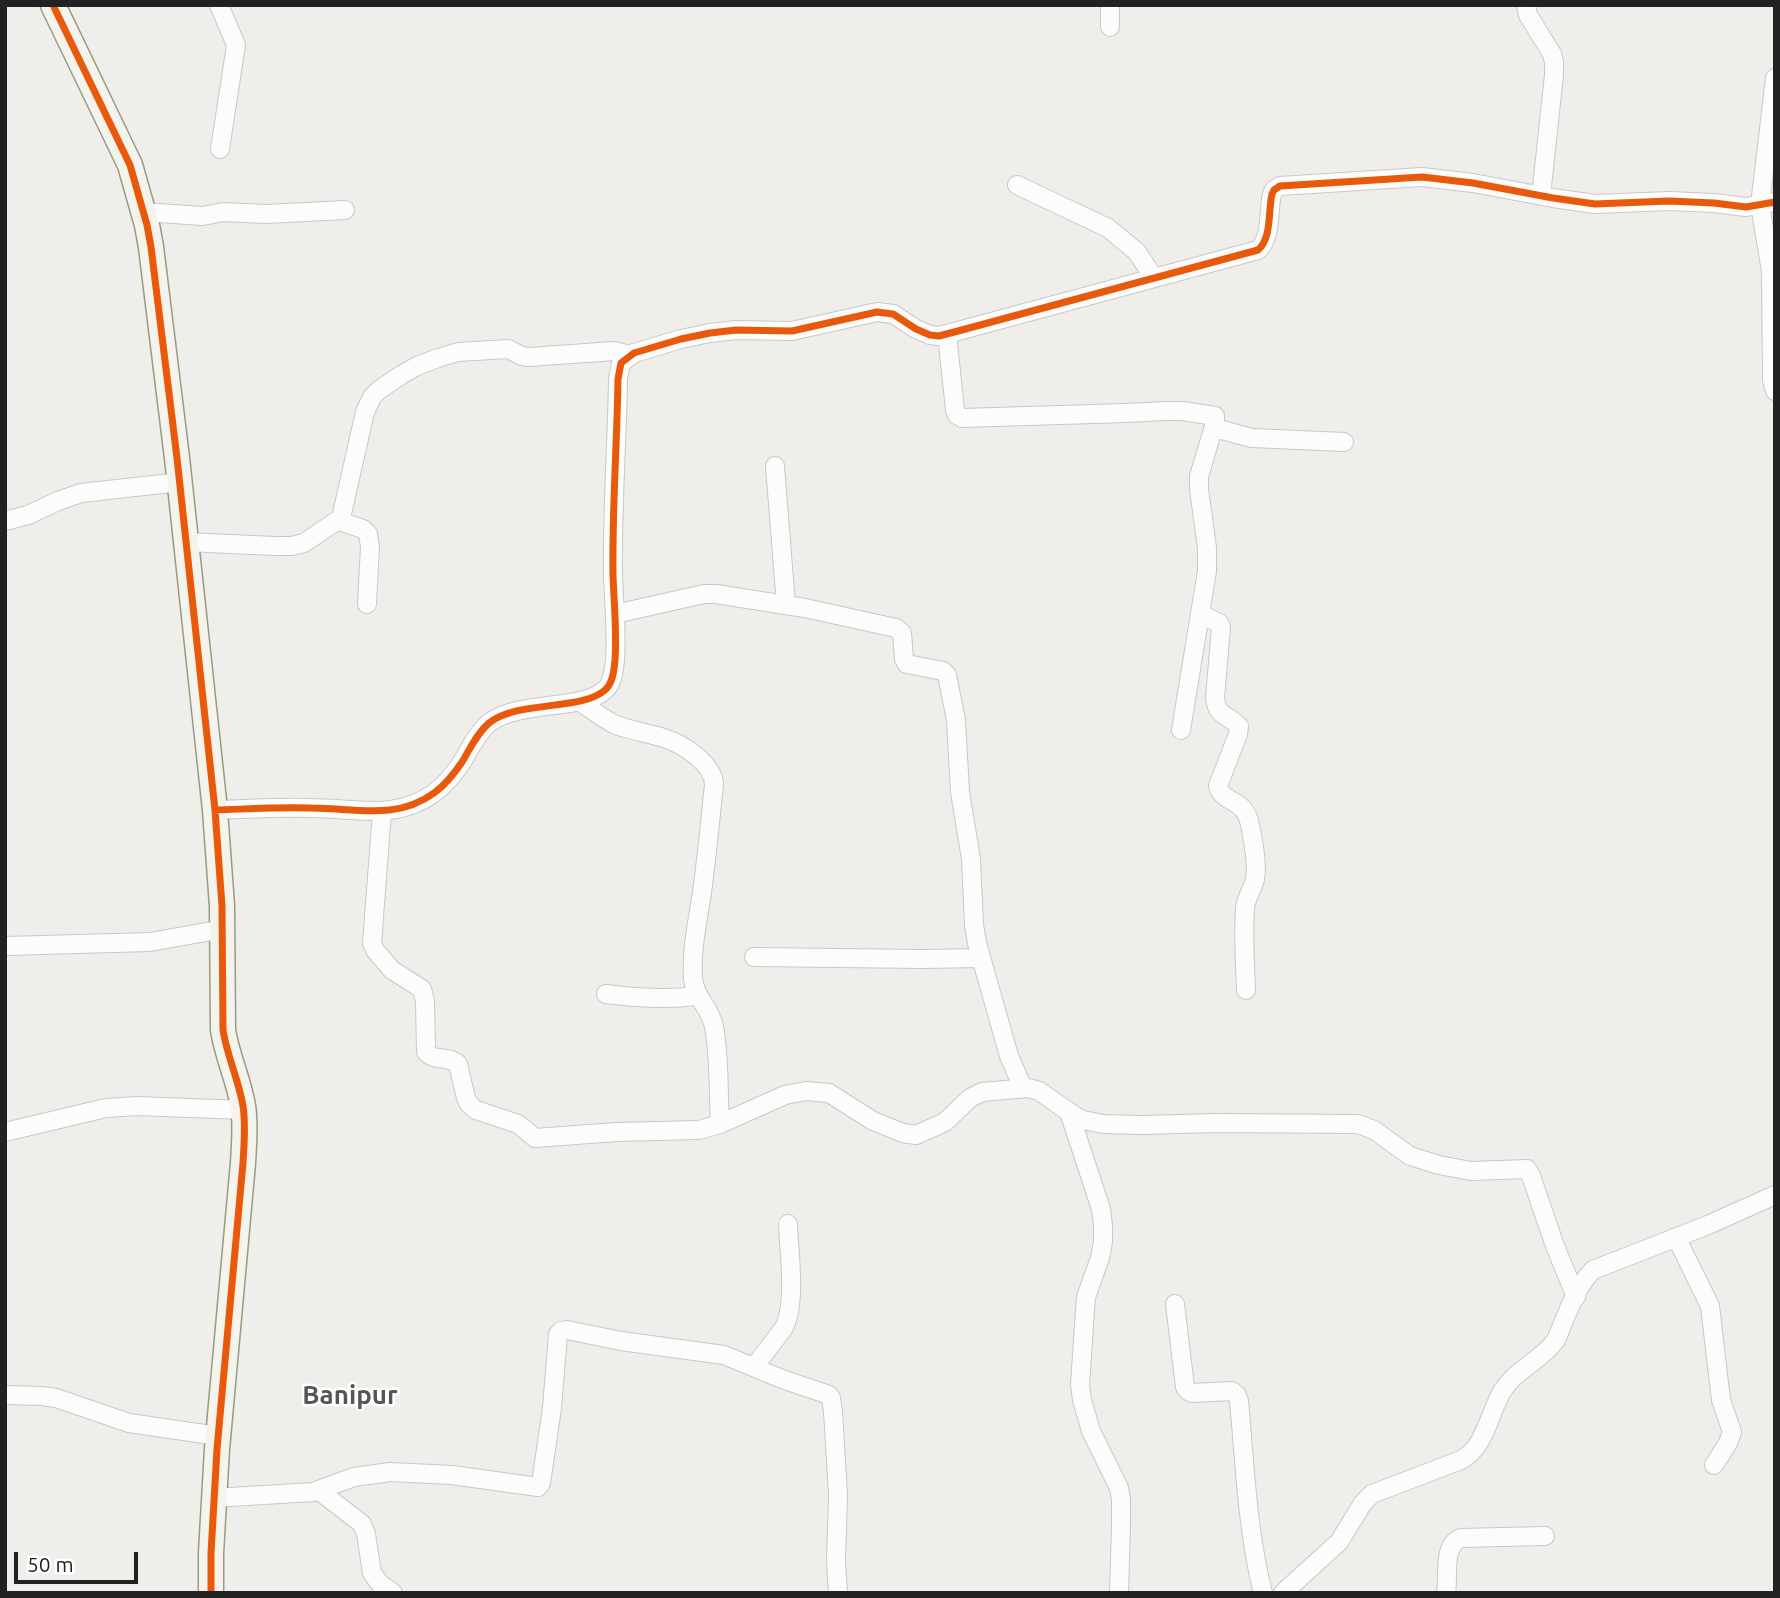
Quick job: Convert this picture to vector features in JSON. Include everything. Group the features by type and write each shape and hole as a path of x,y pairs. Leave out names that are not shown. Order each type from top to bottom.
{"street":[{"path":"53,5 130,166 144,212 158,300 180,482 215,810 223,929 223,1030 244,1110 243,1163 218,1436 211,1593"},
{"path":"219,5 236,45 220,149"},
{"path":"1110,5 1110,27"},
{"path":"1527,5 1528,15 1552,54 1554,62 1541,196"},
{"path":"1775,78 1767,203 1772,380 1775,391"},
{"path":"215,810 294,807 382,812 405,808 432,794 451,777 489,723 536,707 579,701 599,694 610,685 615,662 613,576 618,379 621,363 630,355 710,333 736,330 792,331 877,312 893,314 924,334 947,334 1258,250 1266,238 1272,194 1280,186 1422,177 1595,204 1669,201 1738,206 1767,203"},
{"path":"1017,185 1108,228 1137,252 1154,278"},
{"path":"144,212 203,216 223,212 289,214 345,210"},
{"path":"947,334 955,410 962,418 1174,411 1215,416 1214,428 1199,476 1208,560 1181,730"},
{"path":"186,542 298,545 339,521 344,514 349,481 369,403 379,390 410,370 447,355 480,350 508,349 529,357 614,351 630,355"},
{"path":"1214,428 1252,438 1345,442"},
{"path":"775,466 786,605"},
{"path":"5,521 28,515 81,493 180,482"},
{"path":"339,521 363,529 368,534 370,547 367,604"},
{"path":"615,614 704,594 786,605 896,628 902,634 904,659 907,664 943,671 947,675 956,720 960,792 971,859 974,925 1009,1056 1023,1088"},
{"path":"1200,614 1219,623 1221,627 1215,702 1220,713 1239,726 1219,786 1223,796 1239,804 1246,812 1252,838 1255,874 1246,900 1246,990"},
{"path":"579,701 617,725 665,738 679,745 708,767 713,776 706,862 693,960 693,983 714,1027 720,1124"},
{"path":"382,812 372,943 375,950 392,970 422,989 425,1001 426,1052 430,1056 453,1060 458,1064 469,1104 476,1110 518,1124 535,1138 699,1130 720,1124 785,1095 806,1091 825,1092 873,1121 916,1135 945,1122 970,1098 982,1092 1023,1088 1039,1091 1069,1112 1094,1122 1124,1125 1358,1124 1374,1130 1410,1156 1439,1165 1471,1171 1525,1168 1531,1176 1576,1297"},
{"path":"5,946 150,942 223,929"},
{"path":"754,957 923,960 981,958"},
{"path":"606,994 660,999 697,996"},
{"path":"5,1132 106,1108 137,1106 244,1110"},
{"path":"1069,1112 1101,1209 1103,1226 1100,1258 1086,1297 1080,1384 1091,1431 1119,1488 1119,1593"},
{"path":"1283,1593 1339,1542 1372,1493 1461,1461 1472,1454 1504,1388 1514,1376 1551,1348 1586,1278 1593,1270 1708,1225 1775,1195"},
{"path":"754,1367 783,1329 789,1312 791,1292 788,1224"},
{"path":"1676,1237 1710,1306 1720,1400 1732,1432 1714,1465"},
{"path":"1175,1304 1185,1387 1192,1393 1232,1391 1239,1401 1249,1517 1263,1593"},
{"path":"214,1498 318,1490 354,1478 390,1472 452,1475 538,1487 541,1483 552,1408 558,1334 567,1330 724,1355 829,1395 833,1412 838,1495 838,1593"},
{"path":"5,1395 56,1398 129,1423 218,1436"},
{"path":"318,1490 362,1524 372,1573 380,1584 393,1593"},
{"path":"1446,1593 1450,1546 1456,1539 1545,1536"}],"cycle path":[{"path":"53,5 130,165 147,225 177,458 215,810 222,906 223,1030 241,1097 245,1128 217,1449 211,1593"},
{"path":"215,810 299,808 374,811 405,807 420,802 446,783 477,736 489,723 516,711 595,697 608,687 614,672 616,649 613,551 618,379 621,363 634,353 710,333 736,330 792,331 877,312 893,314 916,329 939,336 1258,250 1266,239 1272,194 1280,186 1422,177 1595,204 1669,201 1746,207 1775,202"}],"district":[{"name":"Banipur","path":"350,1395"}]}
